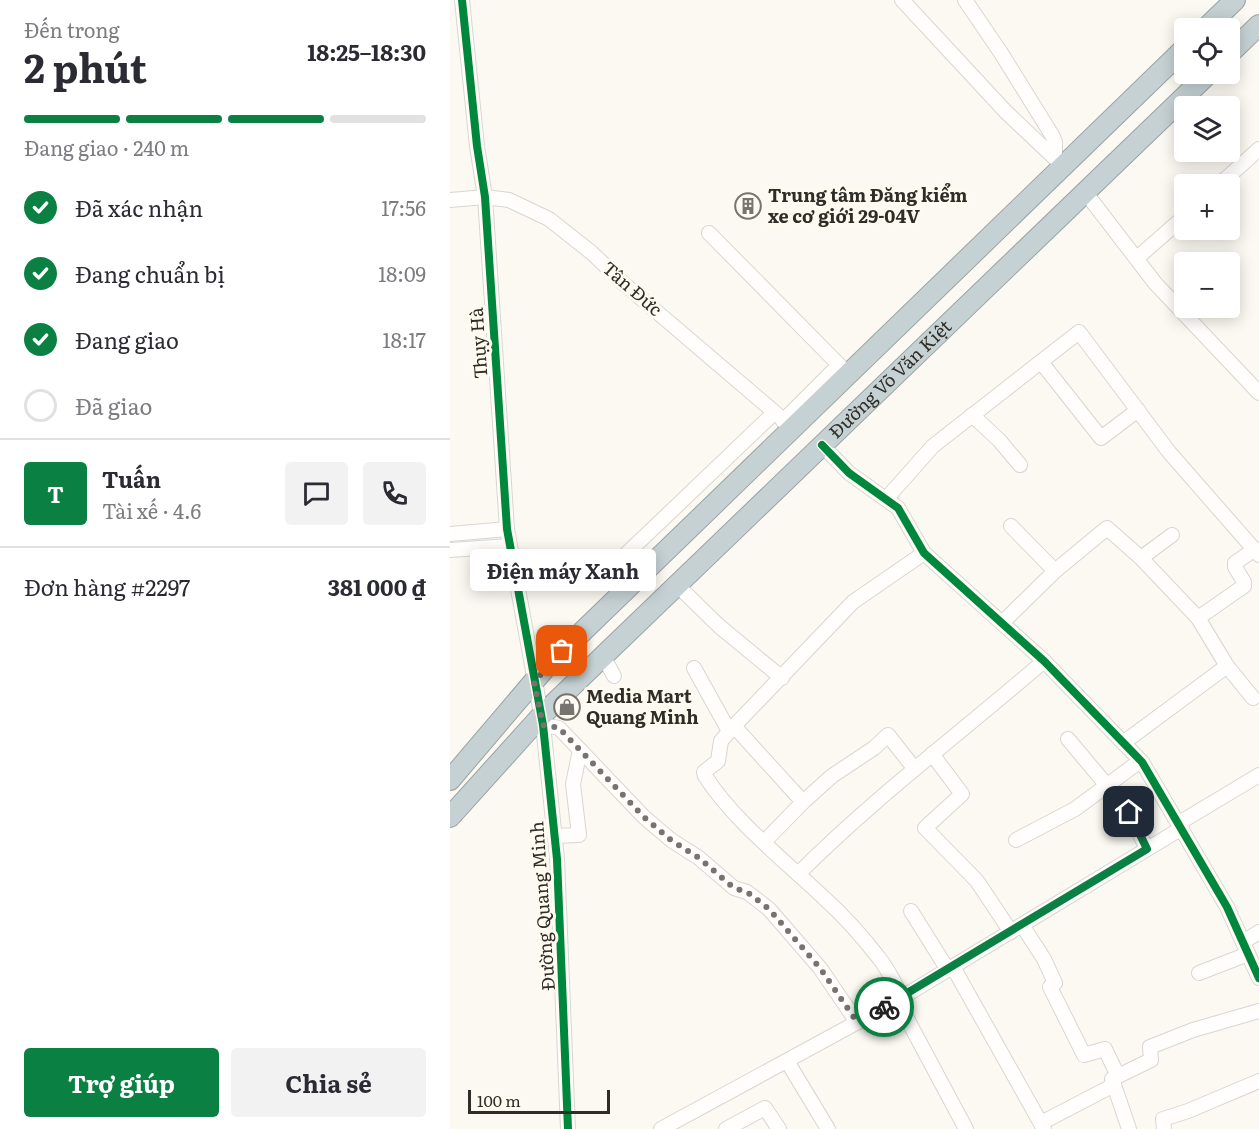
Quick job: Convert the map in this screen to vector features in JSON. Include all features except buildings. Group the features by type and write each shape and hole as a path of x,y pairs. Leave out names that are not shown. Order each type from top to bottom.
{"highway":[{"path":"1217,18 1233,0"},
{"path":"1240,43 1259,25"},
{"name":"Đường Võ Văn Kiệt","path":"450,780 547,666 638,578 784,420 844,370 1059,161 1174,58"},
{"name":"Đường Võ Văn Kiệt","path":"450,817 603,656 1198,84"}],"street":[{"name":"Thụy Hà","path":"462,0 485,197 507,529 534,682"},
{"path":"902,0 1006,112 1059,161"},
{"path":"965,0 1052,135 1059,161"},
{"path":"450,10 464,21"},
{"path":"1231,174 1259,149"},
{"path":"1085,192 1155,283 1259,393"},
{"name":"Tân Đức","path":"450,200 485,197 509,200 549,219 592,253 623,283 784,420"},
{"path":"1137,258 1174,226"},
{"path":"709,233 844,370"},
{"path":"886,499 933,446 1079,332 1169,452 1257,552 1235,563 1234,567 1244,582 1244,586 1198,618"},
{"path":"1041,362 1101,438 1138,410"},
{"path":"972,415 999,440 1020,465"},
{"path":"822,445 849,472 898,508 924,553 1003,622 1074,689 1097,717 1140,760 1181,825 1227,907 1259,978"},
{"path":"1011,526 1054,571"},
{"path":"1003,622 1054,571 1107,528 1141,558 1198,618 1227,666 1253,698"},
{"path":"450,534 507,529"},
{"path":"1141,558 1172,535"},
{"path":"450,550 509,546"},
{"path":"924,553 853,602 721,741 718,761 704,772 705,776 764,842 825,898 879,958 964,1128"},
{"path":"677,585 719,626 782,678"},
{"path":"603,656 614,676"},
{"path":"798,874 843,830 914,768 1044,661"},
{"path":"1123,743 1227,666"},
{"path":"693,668 732,729 803,802"},
{"name":"Đường Quang Minh","path":"534,682 542,721 555,836 564,988 567,1129"},
{"path":"542,721 559,728 621,795 671,840 699,858 734,888 747,892 769,909 820,968 857,1022"},
{"path":"764,842 832,776 874,748 888,735 914,768"},
{"path":"1068,739 1129,812 1147,849"},
{"path":"555,836 579,835 573,784 580,750"},
{"path":"932,754 962,794 925,828 976,881 1044,958 1055,984 1050,987 1084,1055 1105,1049 1129,1129"},
{"path":"1016,840 1075,808 1108,786 1140,760"},
{"path":"661,1129 951,968 1147,849 1259,775"},
{"path":"911,911 951,968 1042,1126 1151,1060 1150,1047 1193,1030 1259,1011"},
{"path":"1199,973 1245,948 1259,932"},
{"path":"787,1061 828,1129"},
{"path":"1164,1129 1163,1119 1259,1081"},
{"path":"726,1129 765,1108 779,1129"}],"cycle path":[{"path":"462,0 477,146 485,197 507,529 543,725 557,859 568,1129"},
{"path":"822,445 849,473 898,508 924,553 1044,661 1142,762 1227,907 1259,978"}],"way so far":[{"path":"562,651 534,682 543,725 559,728 621,795 671,840 699,858 734,888 747,892 769,909 820,968 857,1022 884,1007"}],"place":[{"name":"Trung tâm Đăng kiểm xe cơ giới 29-04V","path":"748,206"},
{"name":"Điện máy Xanh","path":"562,651"},
{"name":"Media Mart Quang Minh","path":"567,707"}],"route":[{"path":"884,1007 1147,849 1129,812"}]}
